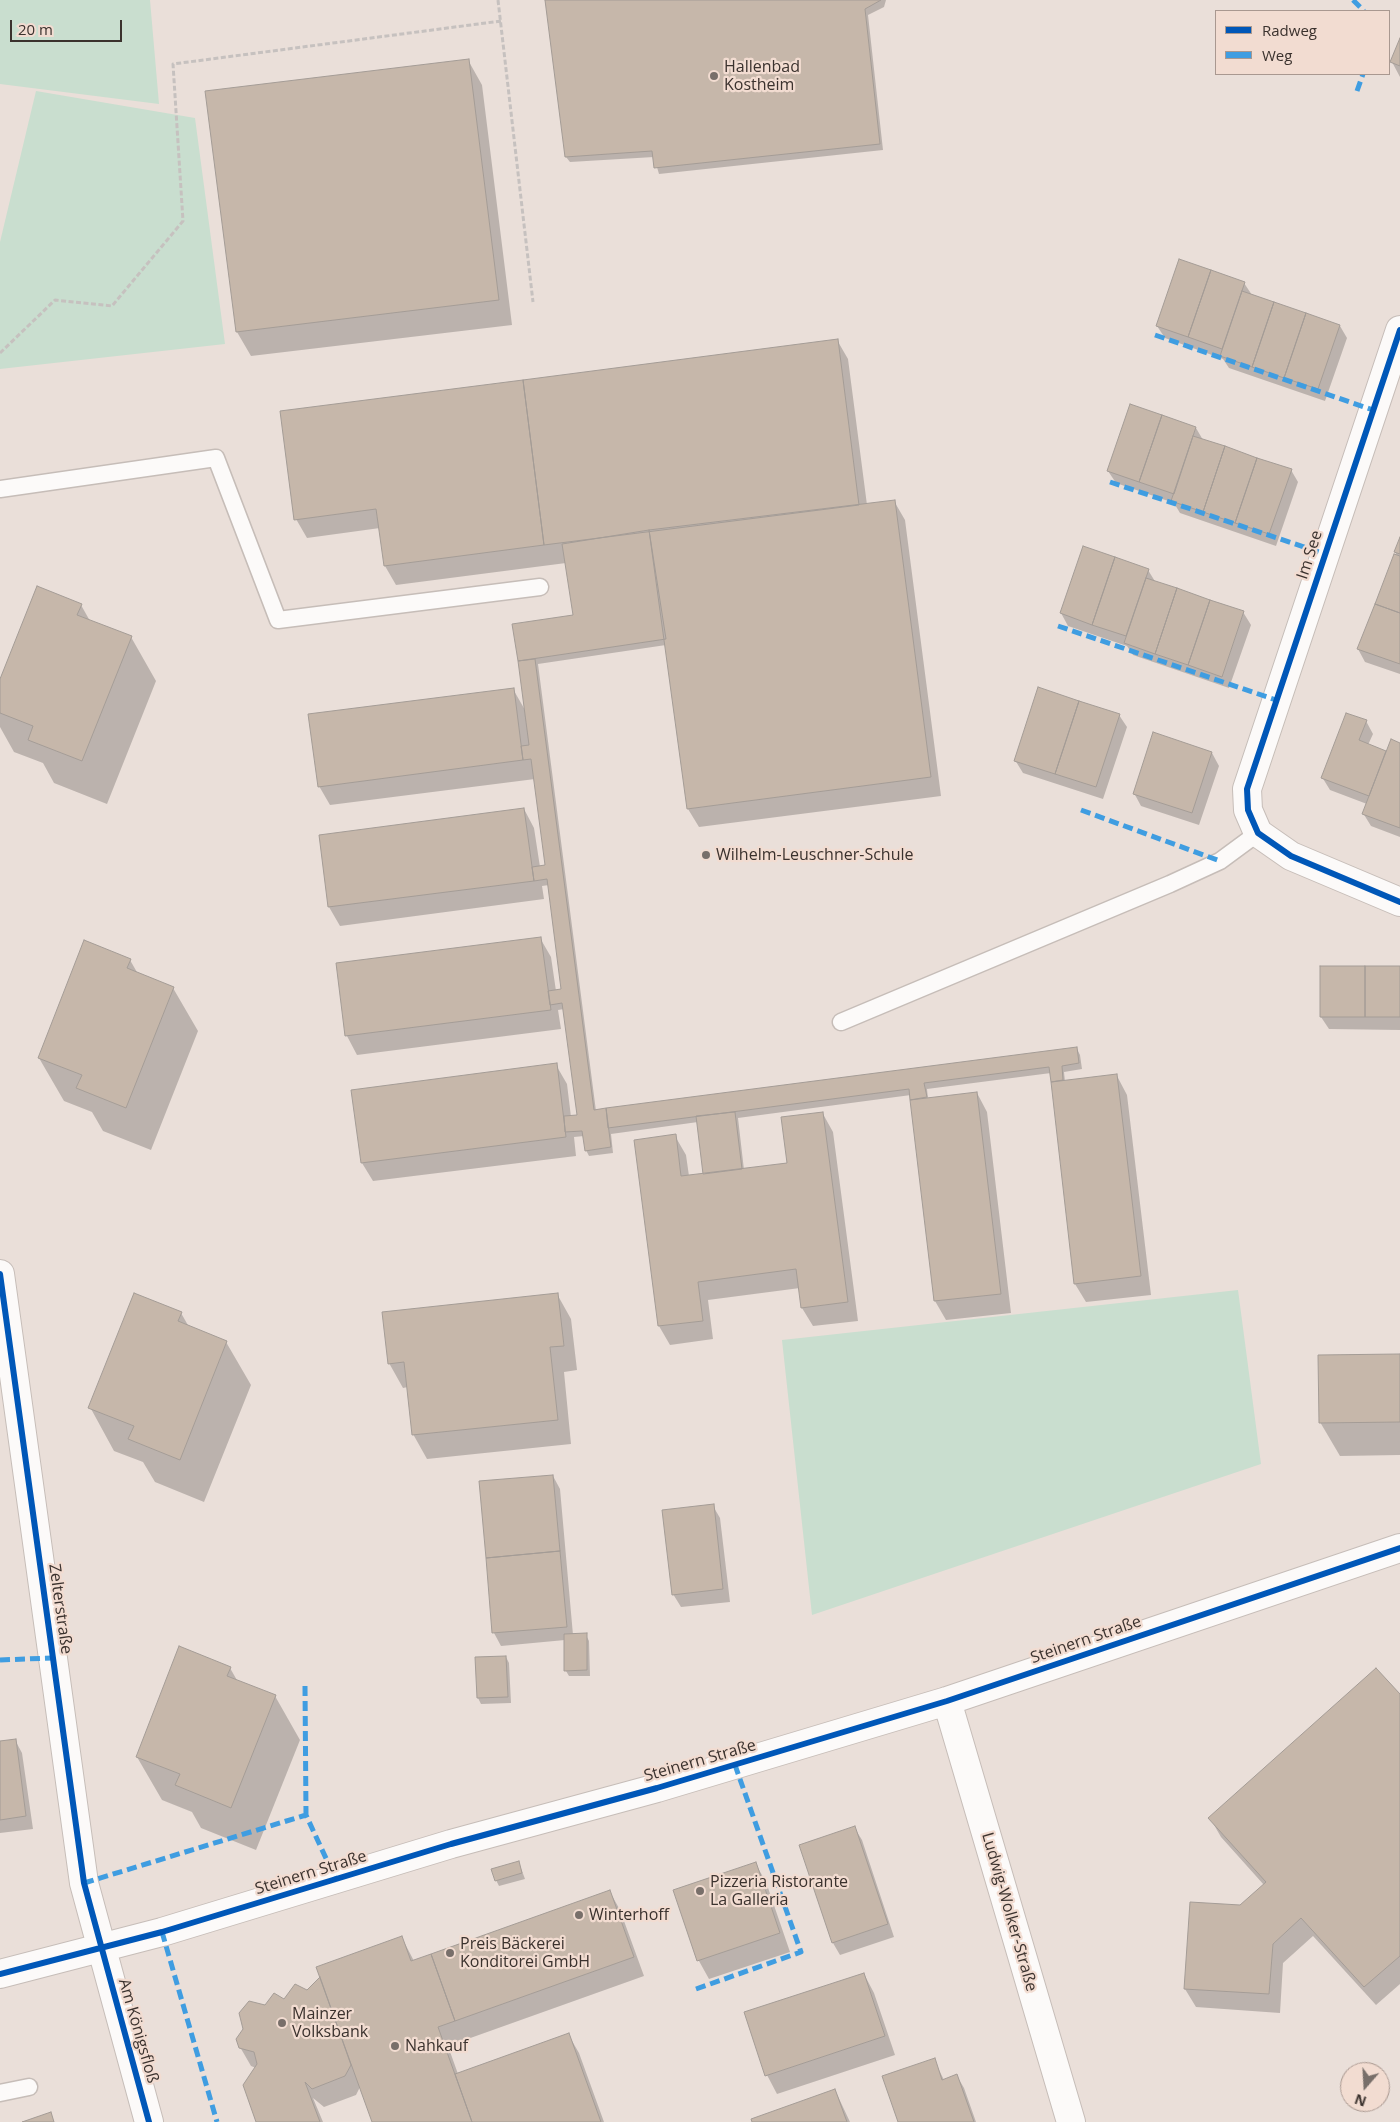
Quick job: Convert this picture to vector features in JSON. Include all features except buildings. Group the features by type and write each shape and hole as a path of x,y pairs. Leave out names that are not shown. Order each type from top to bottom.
{"street":[{"name":"Im See","path":"1258,834 1248,810 1247,789 1400,330"},
{"path":"1258,834 1291,856 1400,902"},
{"name":"Zelterstraße","path":"0,1274 84,1883 100,1947"},
{"name":"Steinern Straße","path":"0,1974 162,1932 451,1844 657,1788 947,1701 1400,1548"},
{"name":"Ludwig-Wolker-Straße","path":"947,1701 1072,2122"},
{"name":"Am Königsfloß","path":"100,1947 149,2122"}],"lane":[{"path":"0,489 216,458 278,620 540,587"},
{"path":"841,1022 1170,884 1220,861 1258,834"},
{"path":"0,2093 29,2087"}],"path":[{"path":"498,0 533,302"},
{"path":"0,354 56,300 112,306 183,221 173,64 501,21"}],"green space":[{"path":"0,0 150,0 159,104 0,84"},
{"path":"36,91 195,118 225,344 0,369 0,242"},
{"path":"1238,1290 1261,1464 812,1615 782,1340"}],"marked path":[{"path":"1353,0 1363,10"},
{"path":"1357,91 1363,75"},
{"path":"1155,335 1373,410"},
{"path":"1110,482 1325,554"},
{"path":"1058,626 1276,700"},
{"path":"1081,810 1220,861"},
{"path":"0,1660 53,1658"},
{"path":"305,1686 306,1815"},
{"path":"696,1989 801,1952 735,1765"},
{"path":"84,1883 306,1815 336,1880"},
{"path":"162,1932 217,2122"}],"cycle path":[{"path":"1400,330 1247,789 1248,810 1258,833 1291,856 1400,902"},
{"path":"0,1274 84,1883 149,2122"},
{"path":"0,1974 162,1932 451,1844 657,1788 947,1701 1400,1548"}],"place":[{"name":"Hallenbad Kostheim","path":"714,76"},
{"name":"Wilhelm-Leuschner-Schule","path":"706,855"},
{"name":"Pizzeria Ristorante La Galleria","path":"700,1891"},
{"name":"Winterhoff","path":"579,1915"},
{"name":"Preis Bäckerei Konditorei GmbH","path":"450,1953"},
{"name":"Mainzer Volksbank","path":"282,2023"},
{"name":"Nahkauf","path":"395,2046"}]}
